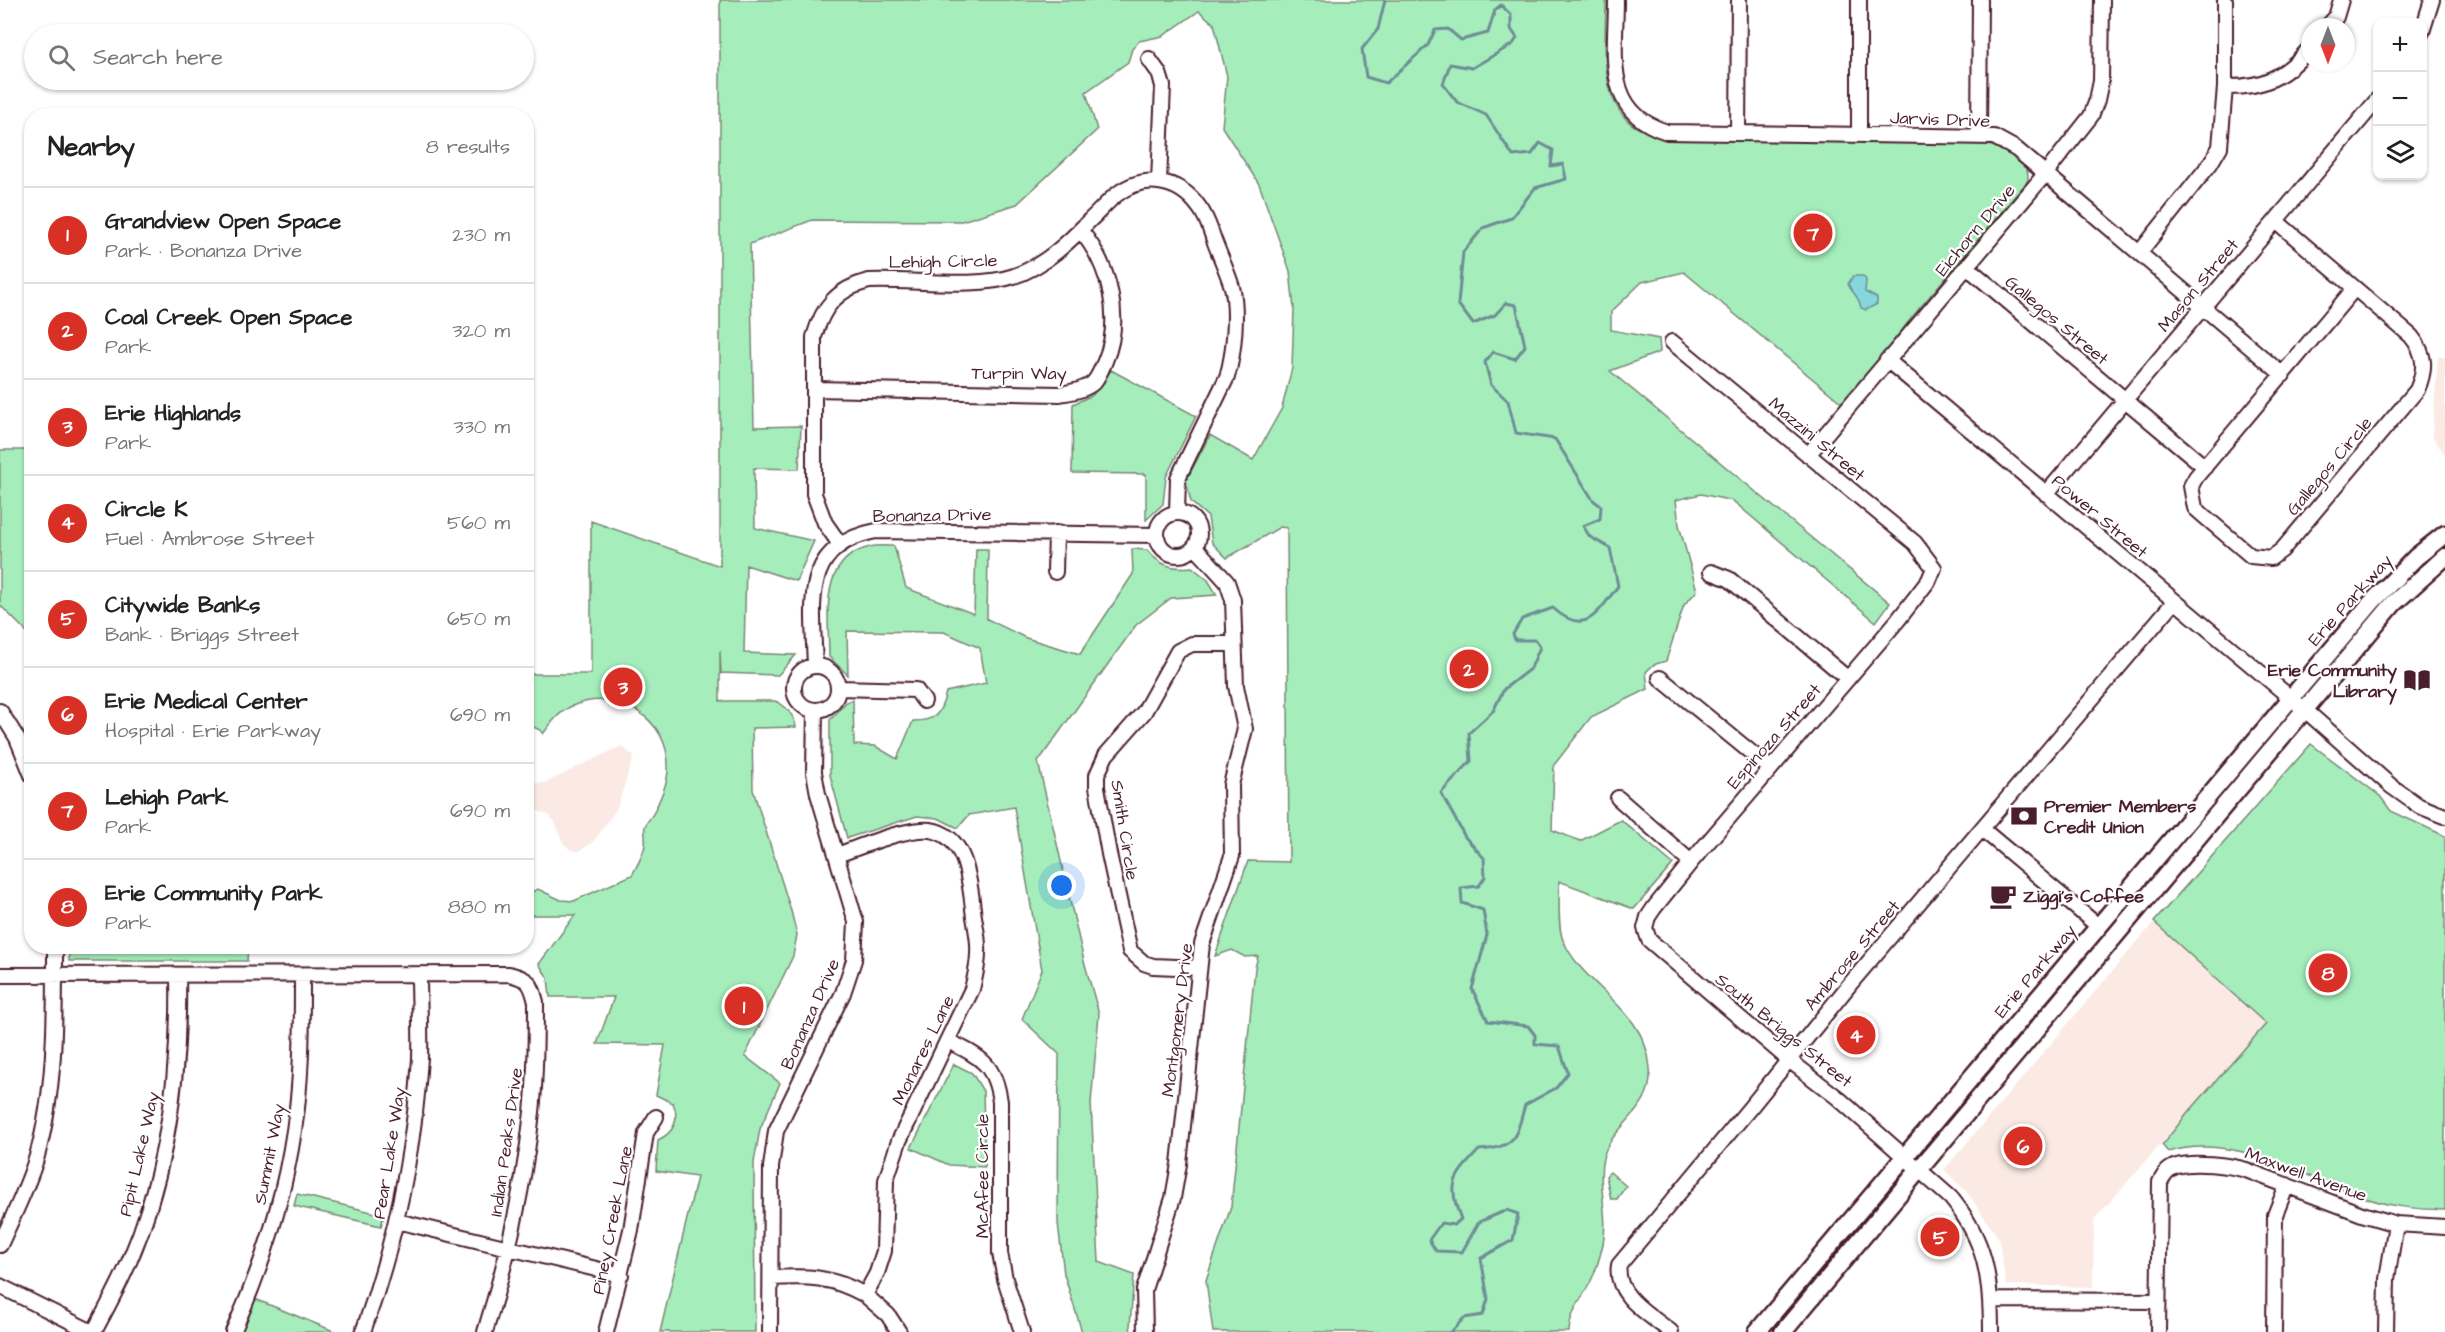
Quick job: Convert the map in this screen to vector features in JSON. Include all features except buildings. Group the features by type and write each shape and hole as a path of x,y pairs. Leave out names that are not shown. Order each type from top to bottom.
{"main road":[{"name":"Erie Parkway","path":"1757,1332 2290,698 2391,581 2445,534"},
{"name":"Erie Parkway","path":"1783,1332 2394,603 2445,557"}],"street":[{"name":"Jarvis Drive","path":"1616,0 1616,79 1620,94 1633,111 1651,127 1667,132 1994,137 2016,149 2046,173 2283,375"},
{"path":"1738,0 1738,133"},
{"path":"1859,134 1860,0"},
{"path":"1979,135 1980,0"},
{"name":"Eichorn Drive","path":"1808,455 2046,173 2091,116 2101,81 2102,0"},
{"path":"2139,252 2210,164 2220,147 2225,87 2225,0"},
{"path":"2335,18 2342,0"},
{"path":"2426,18 2432,0"},
{"path":"2225,87 2253,85 2276,79 2301,58"},
{"path":"1149,59 1159,73 1163,86 1159,182 1167,183 1186,194 1202,212 1232,288 1234,302 1232,360 1227,377 1179,478 1176,513"},
{"name":"Mason Street","path":"2046,494 2373,105"},
{"name":"Lehigh Circle","path":"839,543 825,523 814,494 814,337 820,319 830,303 841,293 869,281 977,281 1014,276 1048,257 1080,231 1116,195 1131,185 1159,182"},
{"name":"Gallegos Circle","path":"2276,221 2354,289 2419,346 2424,358 2423,375 2417,390 2276,555 2267,558 2251,556 2195,508 2191,486 2354,289"},
{"name":"Turpin Way","path":"814,389 1060,394 1073,392 1094,382 1105,362 1113,337 1113,304 1096,253 1080,231"},
{"name":"Gallegos Street","path":"1967,267 2124,400"},
{"name":"Mazzini Street","path":"1672,342 1915,543 1934,568"},
{"name":"Power Street","path":"1887,360 2305,710 2391,786 2419,806 2445,816"},
{"path":"2124,400 2205,467"},
{"path":"1176,513 1190,516 1195,521 1199,534 1195,547 1182,555 1168,553 1158,542 1157,535 1157,529 1164,518 1176,513"},
{"name":"Bonanza Drive","path":"839,543 855,535 876,531 1053,532"},
{"path":"1055,572 1053,532 1157,535"},
{"path":"815,666 816,581 825,558 839,543"},
{"name":"Montgomery Drive","path":"1144,1332 1144,1290 1173,1198 1179,1164 1202,944 1232,856 1231,785 1245,729 1236,686 1233,600 1227,582 1195,547"},
{"name":"Espinoza Street","path":"1645,928 1648,917 1691,862 1929,580 1934,568"},
{"path":"1711,572 1729,579 1848,678"},
{"name":"Ambrose Street","path":"1671,1332 1631,1299 1621,1287 1617,1277 1618,1265 1850,984 2174,602"},
{"name":"Smith Circle","path":"1199,968 1153,966 1144,963 1130,951 1109,854 1097,776 1106,755 1144,712 1179,651 1192,644 1234,644"},
{"path":"815,666 822,667 834,675 838,688 831,704 815,710 802,705 794,693 794,686 800,672 815,666"},
{"path":"1660,678 1770,768"},
{"path":"838,688 916,690 924,701"},
{"name":"Bonanza Drive","path":"770,1332 771,1167 776,1131 843,993 854,960 856,922 818,794 814,772 815,710"},
{"path":"0,711 17,738 24,755"},
{"path":"1618,798 1691,862"},
{"name":"Monares Lane","path":"837,855 912,831 930,830 939,833 958,849 967,868 978,951 977,973 972,989 899,1141 886,1180 885,1251 877,1273 865,1295"},
{"path":"1982,830 2098,926"},
{"name":"South Briggs Street","path":"1645,928 1649,940 1920,1168 1951,1198 1965,1215 1984,1256 1991,1300 1990,1332"},
{"path":"0,1245 21,1199 36,1158 46,1118 53,1073 55,954"},
{"name":"Indian Peaks Drive","path":"0,975 509,974 523,978 532,985 536,1002 532,1112 523,1175 508,1249 485,1332"},
{"name":"Pipit Lake Way","path":"93,1332 129,1262 154,1185 168,1128 176,1070 178,975"},
{"name":"Pear Lake Way","path":"363,1332 397,1221 406,1179 420,1055 420,975"},
{"name":"Summit Way","path":"233,1332 255,1284 288,1163 297,1108 302,1043 302,976"},
{"name":"McAfee Circle","path":"948,1041 975,1055 996,1077 1000,1102 1000,1254 1005,1279 1022,1332"},
{"name":"Piney Creek Lane","path":"606,1332 621,1275 638,1192 646,1133 656,1117"},
{"name":"Maxwell Avenue","path":"2158,1332 2160,1182 2165,1173 2177,1166 2230,1166 2396,1224 2445,1227"},
{"path":"2274,1332 2275,1215 2286,1185"},
{"path":"397,1221 621,1275"},
{"path":"2386,1332 2387,1279 2396,1224"},
{"path":"771,1278 822,1277 845,1284 865,1295 888,1315 899,1332"},
{"path":"0,1286 93,1332"},
{"path":"1991,1300 2158,1301"}],"shaded area":[{"path":"2438,357 2445,357 2445,455 2432,436"},
{"path":"621,746 634,756 617,808 593,842 580,851 571,850 563,843 555,822 549,815 534,811 534,783 547,782"},
{"path":"2154,922 2266,1024 2094,1220 2093,1287 2006,1285 1999,1239 1967,1192 1944,1170"}],"green space":[{"path":"720,0 1606,0 1605,47 1611,94 1627,120 1644,131 1664,137 1981,142 2013,156 2025,167 2028,174 2027,182 1918,310 1843,404 1684,272 1642,282 1611,312 1611,330 1659,339 1660,352 1610,371 1890,603 1876,622 1733,501 1701,494 1676,500 1679,525 1697,591 1684,605 1666,661 1653,665 1646,672 1648,689 1591,717 1554,765 1552,830 1580,841 1621,820 1673,864 1634,909 1559,881 1559,920 1563,940 1585,973 1626,1014 1637,1029 1646,1047 1650,1068 1646,1096 1615,1135 1603,1158 1601,1178 1605,1222 1603,1244 1598,1264 1574,1312 1569,1332 1213,1332 1206,1280 1231,1207 1258,956 1245,957 1232,950 1215,956 1248,861 1289,862 1287,528 1280,527 1227,558 1212,543 1208,517 1191,502 1186,481 1210,435 1253,460 1282,408 1292,368 1294,309 1290,271 1259,184 1222,127 1227,76 1214,24 1199,11 1163,36 1139,41 1132,49 1128,62 1086,92 1097,130 1017,204 962,221 812,220 750,244 754,427 801,426 799,469 754,468 755,528 814,541 796,581 746,565 744,653 796,655 778,675 721,673 720,651 720,701 775,701 789,711 794,719 796,727 752,728 753,790 797,935 793,956 745,1056 780,1083 760,1129 754,1162 755,1332 660,1332 697,1177 656,1171 658,1140 668,1134 676,1120 673,1103 656,1095 665,1045 597,1044 614,997 550,997 548,978 539,964 575,915 534,915 534,891 538,889 561,900 574,901 632,875 644,849 646,825 665,785 668,774 666,751 660,735 638,711 623,704 606,701 589,701 568,708 543,734 534,727 534,674 591,674 591,521 720,566"},
{"path":"1111,370 1196,416 1166,477 1163,504 1146,520 1146,474 1072,473 1073,404 1093,395"},
{"path":"0,450 24,450 24,629 0,605"},
{"path":"894,546 906,588 974,614 976,549 988,549 987,619 1026,638 1080,654 1133,574 1132,549 1147,550 1157,560 1167,565 1192,567 1208,580 1217,595 1171,598 1136,625 1038,762 1084,961 1099,1014 1091,1103 1099,1262 1134,1275 1131,1332 1082,1332 1064,1274 1058,1223 1059,1054 1022,1019 1042,970 1014,807 969,815 958,828 938,818 917,816 847,838 830,775 830,720 846,702 853,700 854,745 875,746 897,759 913,721 927,720 936,715 942,706 946,692 986,683 980,648 944,632 847,631 848,675 829,657 828,607 834,576 842,563 853,553 870,547"},
{"path":"2311,744 2380,796 2391,811 2445,836 2445,1210 2383,1203 2243,1152 2193,1147 2168,1152 2162,1145 2266,1024 2154,922"},
{"path":"69,954 248,954 247,961 69,961"},
{"path":"954,1064 972,1073 983,1091 985,1167 949,1165 911,1148"},
{"path":"1610,1172 1626,1186 1617,1199 1611,1199 1606,1176"},
{"path":"297,1194 384,1215 381,1226 294,1206"},
{"path":"255,1299 336,1332 240,1332"}],"water":[{"path":"1853,276 1863,276 1866,280 1865,292 1877,298 1877,304 1866,310 1861,308 1859,300 1848,284"}],"waterway":[{"path":"1385,0 1378,29 1362,49 1366,77 1386,83 1428,45 1435,30 1448,29 1461,40 1488,33 1495,10 1501,5 1511,15 1511,29 1517,38 1513,44 1472,68 1450,64 1443,84 1457,102 1486,115 1513,156 1532,154 1540,143 1553,150 1551,166 1563,164 1566,179 1535,188 1511,218 1483,228 1463,252 1458,304 1473,324 1495,315 1506,303 1516,305 1525,346 1515,359 1493,352 1485,362 1491,385 1508,401 1516,433 1555,439 1593,500 1601,506 1600,519 1583,526 1590,537 1610,548 1618,586 1604,605 1590,618 1583,621 1574,621 1564,617 1553,608 1522,619 1513,634 1515,640 1535,640 1540,647 1531,668 1504,689 1493,711 1469,733 1471,761 1441,793 1465,837 1484,858 1485,877 1479,886 1461,888 1462,903 1483,910 1487,935 1472,989 1488,1021 1528,1026 1535,1035 1535,1044 1559,1046 1568,1073 1556,1088 1525,1105 1512,1139 1501,1147 1479,1150 1455,1181 1454,1197 1461,1219 1454,1225 1441,1223 1429,1240 1436,1251 1462,1252 1479,1222 1507,1210 1518,1214 1513,1240 1481,1258 1488,1299 1483,1315 1464,1318 1451,1332"}],"place":[{"name":"Lehigh Park","path":"1813,233"},
{"name":"Coal Creek Open Space","path":"1469,669"},
{"name":"Erie Community Library","path":"2417,680"},
{"name":"Erie Highlands","path":"623,687"},
{"name":"Premier Members Credit Union","path":"2024,816"},
{"name":"Ziggi's Coffee","path":"2003,896"},
{"name":"Erie Community Park","path":"2328,973"},
{"name":"Grandview Open Space","path":"744,1006"},
{"name":"Circle K","path":"1856,1035"},
{"name":"Erie Medical Center","path":"2023,1146"},
{"name":"Citywide Banks","path":"1940,1237"}]}
